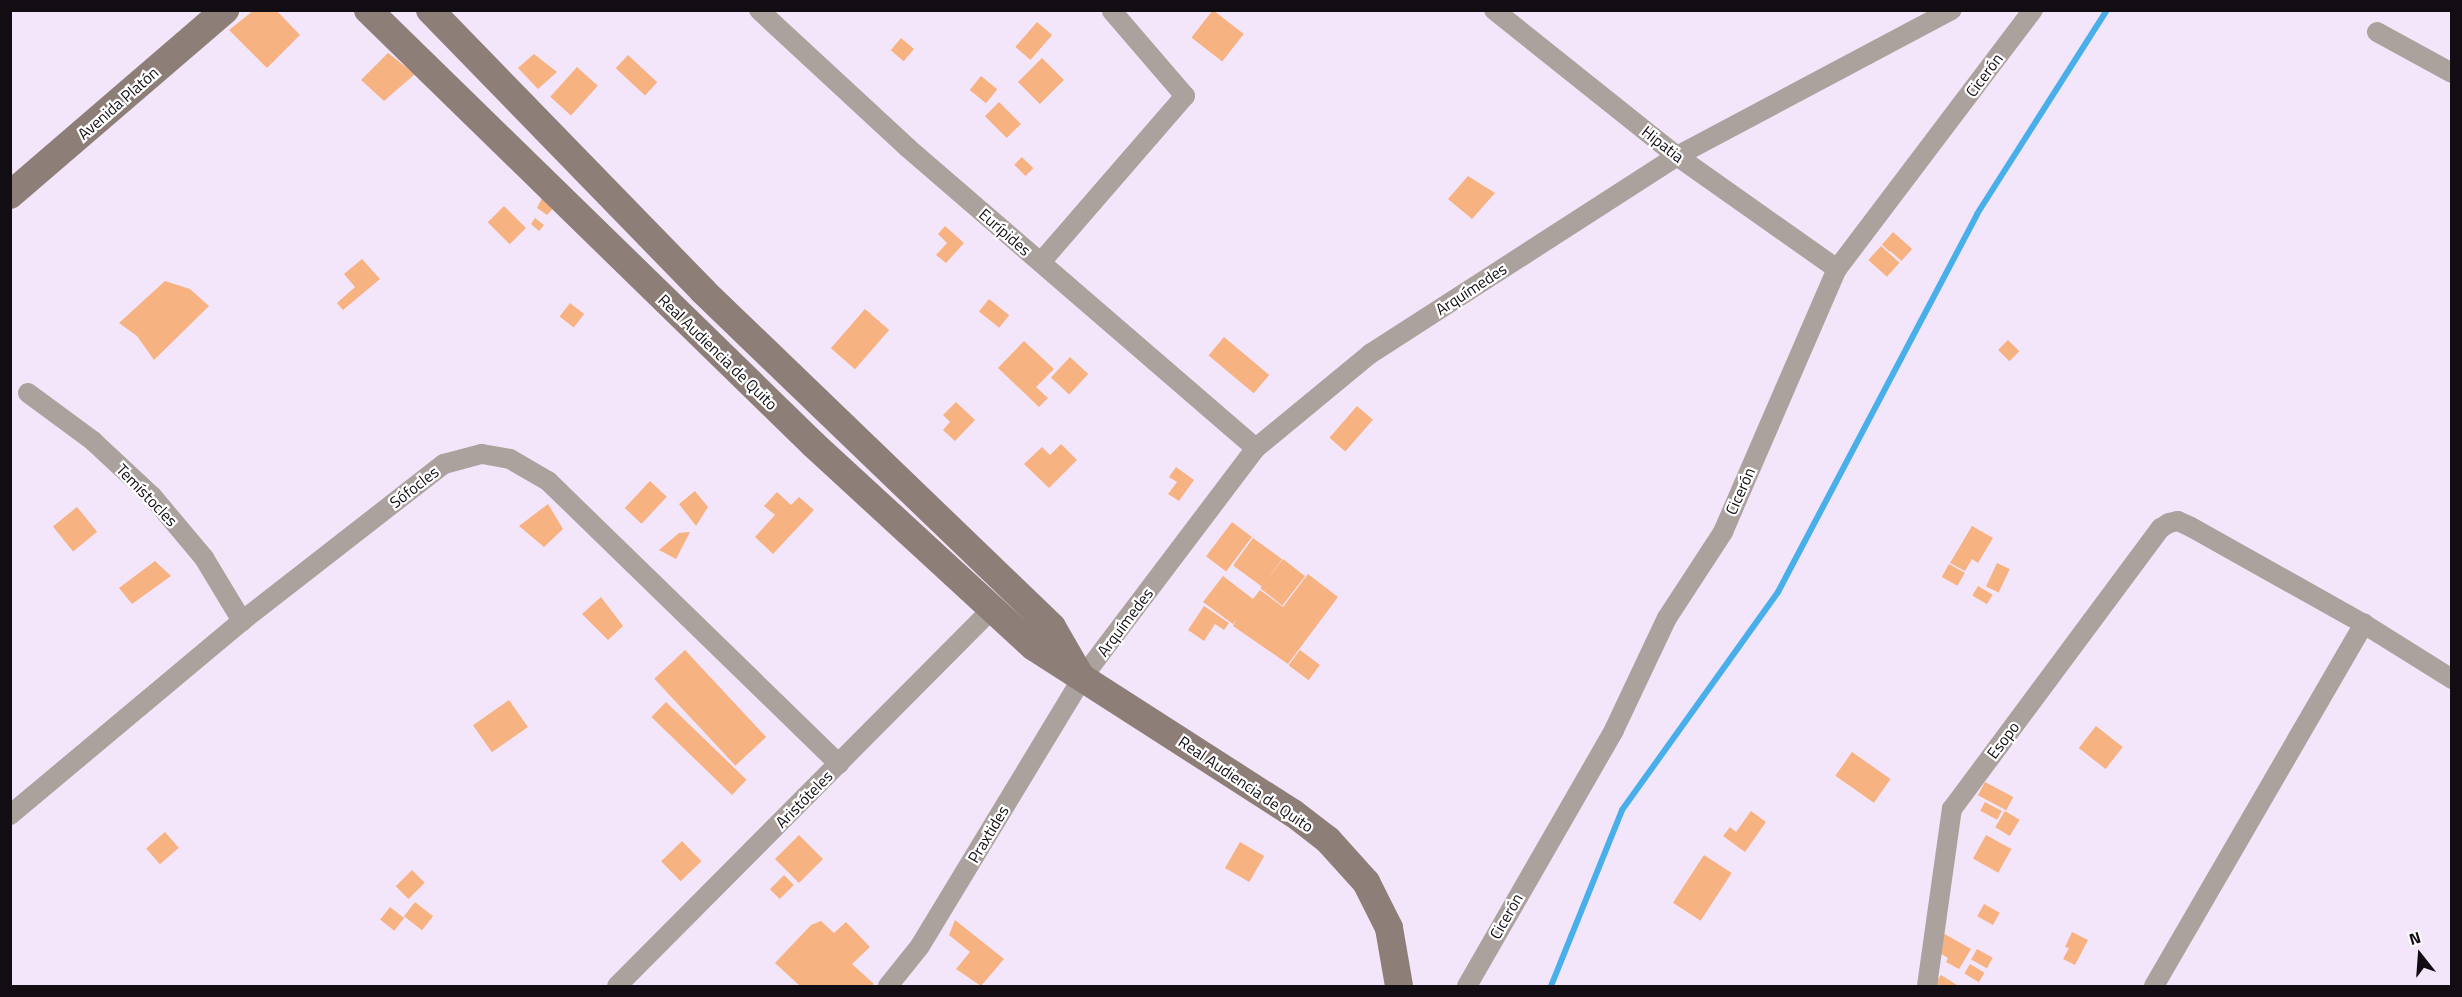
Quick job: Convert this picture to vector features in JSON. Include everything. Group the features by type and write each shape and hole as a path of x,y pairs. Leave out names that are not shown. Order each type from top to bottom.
{"main road":[{"name":"Avenida Platón","path":"10,195 225,10"},
{"name":"Real Audiencia de Quito","path":"368,10 813,444 1034,647 1293,813 1328,840 1366,882 1389,928 1399,987"},
{"name":"Real Audiencia de Quito","path":"430,10 703,291 1052,627 1082,678"}],"street":[{"name":"Eurípides","path":"759,10 909,148 1256,448"},
{"name":"Hipatia","path":"1494,10 1677,156 1837,269"},
{"name":"Arquímedes","path":"1082,678 1256,448 1370,354 1677,156 1952,10"},
{"name":"Cicerón","path":"1467,987 1614,730 1667,618 1722,532 1837,269 2032,10"},
{"path":"1041,262 1185,96 1112,11"},
{"path":"2377,32 2451,73"},
{"name":"Temístocles","path":"28,393 93,441 152,496 204,558 242,621"},
{"name":"Sófocles","path":"10,815 242,621 444,464 482,454 510,459 548,481 839,764"},
{"name":"Esopo","path":"1927,987 1952,809 2161,528 2178,521 2191,526 2364,624"},
{"name":"Aristóteles","path":"616,987 992,610"},
{"path":"2154,987 2364,624 2451,679"},
{"name":"Praxtides","path":"888,987 920,946 1082,678"}],"building":[{"path":"254,10 276,10 300,35 267,68 229,30"},
{"path":"1213,10 1244,34 1222,62 1191,38"},
{"path":"1037,22 1052,35 1030,60 1015,47"},
{"path":"901,38 914,49 904,61 891,50"},
{"path":"388,53 415,74 384,101 361,80"},
{"path":"534,54 557,72 538,89 518,68"},
{"path":"628,55 657,82 645,95 616,68"},
{"path":"1042,58 1064,80 1040,104 1018,82"},
{"path":"577,67 598,86 571,115 550,97"},
{"path":"981,76 997,89 986,103 970,90"},
{"path":"999,102 1021,124 1007,138 985,116"},
{"path":"1022,157 1033,168 1026,176 1014,165"},
{"path":"1468,176 1495,193 1472,219 1448,199"},
{"path":"543,196 556,205 547,215 537,208"},
{"path":"504,206 526,228 510,244 488,222"},
{"path":"535,218 544,225 539,231 531,224"},
{"path":"945,226 964,243 946,263 936,255 947,243 938,234"},
{"path":"1893,232 1901,239 1890,252 1882,245"},
{"path":"1901,239 1912,249 1901,261 1890,251"},
{"path":"1881,246 1900,263 1887,277 1868,260"},
{"path":"362,259 380,279 343,310 337,303 355,287 344,274"},
{"path":"165,281 190,289 209,306 154,360 137,336 119,323"},
{"path":"989,299 1009,315 999,328 979,311"},
{"path":"570,303 584,314 574,327 560,316"},
{"path":"865,309 889,330 855,369 831,348"},
{"path":"1224,337 1269,375 1254,393 1209,355"},
{"path":"2008,340 2019,351 2009,361 1998,350"},
{"path":"1024,341 1054,369 1036,387 1048,398 1039,407 998,368"},
{"path":"1070,357 1088,374 1069,395 1051,377"},
{"path":"956,402 975,420 955,441 943,430 950,422 943,415"},
{"path":"1357,406 1373,420 1345,451 1329,438"},
{"path":"1061,444 1077,460 1049,488 1024,464 1042,447 1050,455"},
{"path":"1176,467 1194,480 1179,501 1168,494 1177,482 1169,477"},
{"path":"650,481 667,497 642,524 625,508"},
{"path":"695,491 708,507 696,526 679,504"},
{"path":"777,492 791,505 799,497 814,510 773,554 755,537 775,515 764,506"},
{"path":"548,504 563,529 544,547 519,526"},
{"path":"77,507 97,532 73,551 53,527"},
{"path":"1232,522 1252,537 1226,571 1206,556"},
{"path":"1972,526 1993,538 1978,563 1972,559 1965,571 1950,563"},
{"path":"690,532 676,559 659,550 679,533"},
{"path":"1253,538 1282,559 1262,587 1233,566"},
{"path":"1283,559 1305,576 1282,605 1260,588"},
{"path":"155,561 171,576 132,604 119,588"},
{"path":"1997,563 2010,569 1999,592 1986,587"},
{"path":"1949,564 1965,573 1957,586 1942,577"},
{"path":"1308,574 1338,597 1288,664 1233,626 1236,619 1233,624 1203,602 1223,576 1253,599 1260,590 1283,607"},
{"path":"1978,586 1993,595 1987,604 1972,595"},
{"path":"601,597 623,626 608,640 582,614"},
{"path":"1204,606 1229,623 1224,630 1215,624 1204,641 1188,630"},
{"path":"685,650 766,737 735,766 654,679"},
{"path":"1300,650 1320,665 1309,680 1289,665"},
{"path":"509,700 528,727 492,752 473,725"},
{"path":"666,702 747,780 732,795 651,717"},
{"path":"2096,726 2123,747 2106,769 2079,748"},
{"path":"1852,752 1891,779 1874,803 1835,776"},
{"path":"1985,782 2013,797 2006,810 1978,795"},
{"path":"1985,802 2002,811 1997,820 1980,811"},
{"path":"1751,811 1766,822 1745,852 1723,836 1730,827 1736,832"},
{"path":"2005,811 2020,820 2010,836 1995,827"},
{"path":"165,832 179,848 160,864 146,848"},
{"path":"799,835 823,859 799,883 775,859"},
{"path":"1986,835 2011,849 1998,873 1973,859"},
{"path":"682,841 701,861 681,881 661,861"},
{"path":"1240,842 1264,856 1249,882 1225,868"},
{"path":"1704,855 1732,873 1701,921 1673,903"},
{"path":"412,870 425,883 408,899 396,886"},
{"path":"784,875 794,885 780,899 770,889"},
{"path":"415,902 433,916 422,930 404,916"},
{"path":"1984,904 2000,913 1993,925 1977,916"},
{"path":"390,907 404,918 394,931 380,920"},
{"path":"955,920 1004,959 981,986 956,969 970,952 949,935"},
{"path":"821,921 834,933 846,922 870,947 852,964 874,984 871,986 800,986 775,963 811,925"},
{"path":"2072,932 2088,940 2075,965 2063,959 2069,948 2065,947"},
{"path":"1943,933 1971,949 1959,969 1946,962 1948,958 1933,949"},
{"path":"1977,949 1993,958 1987,968 1971,959"},
{"path":"1970,964 1985,973 1979,982 1964,973"},
{"path":"1941,975 1957,985 1933,986"}],"waterway":[{"path":"1551,986 1622,810 1778,592 1977,214 2107,10"}]}
